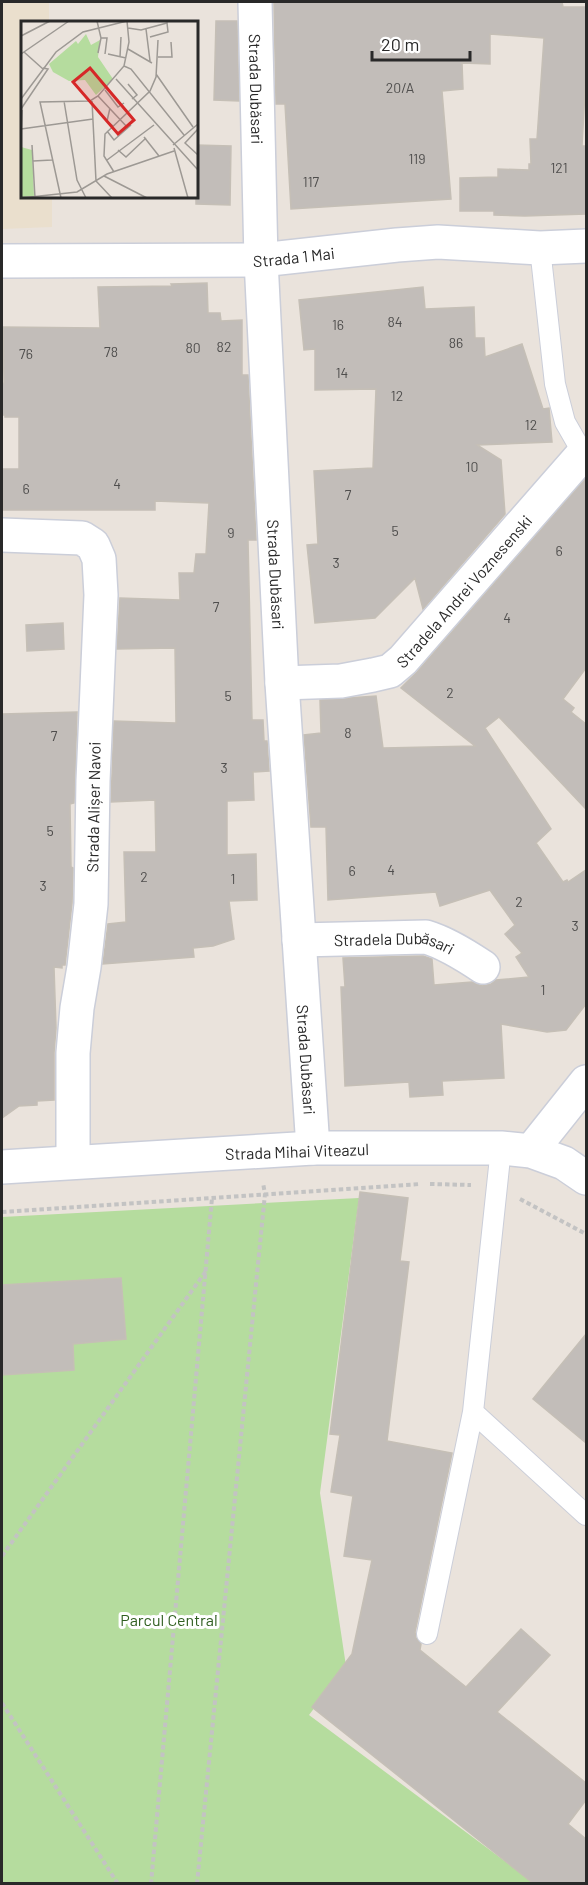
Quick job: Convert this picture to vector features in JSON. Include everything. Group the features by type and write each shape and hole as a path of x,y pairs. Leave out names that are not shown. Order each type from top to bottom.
{"street":[{"name":"Strada Dubăsari","path":"255,2 261,260 282,683 313,1148"},
{"name":"Strada 1 Mai","path":"2,261 261,260 438,242 540,248 586,246"},
{"name":"Stradela Andrei Voznesenski","path":"282,683 341,681 390,671 403,660 582,455"},
{"name":"Strada Alișer Navoi","path":"2,535 82,538 93,545 99,559 101,596 93,781 91,904 84,967 76,1008 73,1053 73,1162"},
{"name":"Stradela Dubăsari","path":"299,940 426,937 462,953 483,967"},
{"path":"516,1150 586,1082"},
{"name":"Strada Mihai Viteazul","path":"2,1167 313,1148 516,1150 564,1163 586,1178"}],"lane":[{"path":"540,248 555,384 565,422 582,455"},
{"path":"427,1634 473,1412 516,1150"},
{"path":"473,1412 586,1515"}],"path":[{"path":"197,1884 264,1194 259,1151"},
{"path":"2,1212 424,1184 471,1186"},
{"path":"516,1197 586,1234"},
{"path":"151,1884 212,1198"},
{"path":"2,1556 207,1270"},
{"path":"2,1703 118,1884"}],"shaded area":[{"path":"2,2 49,2 49,21 21,21 21,198 52,198 52,227 2,229"}],"green space":[{"name":"Parcul Central","path":"359,1198 320,1493 346,1666 309,1715 534,1883 2,1884 2,1217"}],"building":[{"path":"274,2 562,2 563,7 586,7 586,74 582,146 586,146 586,214 525,216 494,215 494,211 460,211 460,178 498,177 498,169 529,170 529,164 531,164 530,139 537,139 544,38 490,34 490,64 462,63 463,89 442,91 451,199 291,209 285,104 276,104"},
{"path":"216,21 237,21 239,101 214,100"},
{"path":"198,145 231,146 230,205 196,204"},
{"path":"207,283 208,313 220,313 221,321 242,320 242,375 248,375 256,540 248,540 252,720 263,720 269,771 253,772 254,800 227,801 227,855 256,854 257,900 229,901 234,939 213,946 193,948 194,957 103,964 108,924 126,922 124,852 156,852 155,800 111,802 114,721 176,723 175,648 117,649 120,598 180,600 179,573 194,573 196,554 206,554 209,503 155,501 155,510 3,510 2,469 19,469 19,417 2,415 3,327 100,328 98,287"},
{"path":"423,287 425,309 474,307 475,338 484,338 485,357 522,344 543,409 549,408 552,442 477,445 501,460 505,514 423,609 415,578 375,618 315,623 307,545 318,544 314,471 373,468 376,389 315,390 315,349 304,350 299,300"},
{"path":"586,478 586,668 563,699 574,708 571,712 586,724 586,809 499,717 485,728 551,829 536,843 563,882 567,880 568,882 586,870 586,1004 566,1030 547,1032 501,1024 504,1078 442,1081 443,1095 410,1097 409,1082 345,1086 341,987 345,987 343,958 423,956 432,959 434,985 472,982 482,986 496,980 529,977 516,957 522,953 505,934 515,925 490,890 440,906 436,892 328,900 326,827 311,827 304,735 321,733 320,700 376,696 383,748 475,746 401,688"},
{"path":"63,623 64,649 27,651 26,625"},
{"path":"77,712 74,803 70,804 72,903 65,965 62,965 62,968 54,967 56,1028 54,1100 37,1101 37,1105 19,1106 2,1118 2,714"},
{"path":"360,1192 408,1198 400,1261 409,1262 387,1441 452,1453 415,1632 416,1638 421,1644 420,1650 466,1687 521,1629 550,1655 497,1712 586,1783 586,1800 568,1824 586,1839 586,1884 534,1884 312,1707 352,1654 372,1560 344,1556 353,1496 331,1492 340,1435 330,1434"},
{"path":"121,1278 126,1339 73,1344 74,1370 2,1375 2,1285"},
{"path":"586,1334 586,1443 533,1399"}]}
